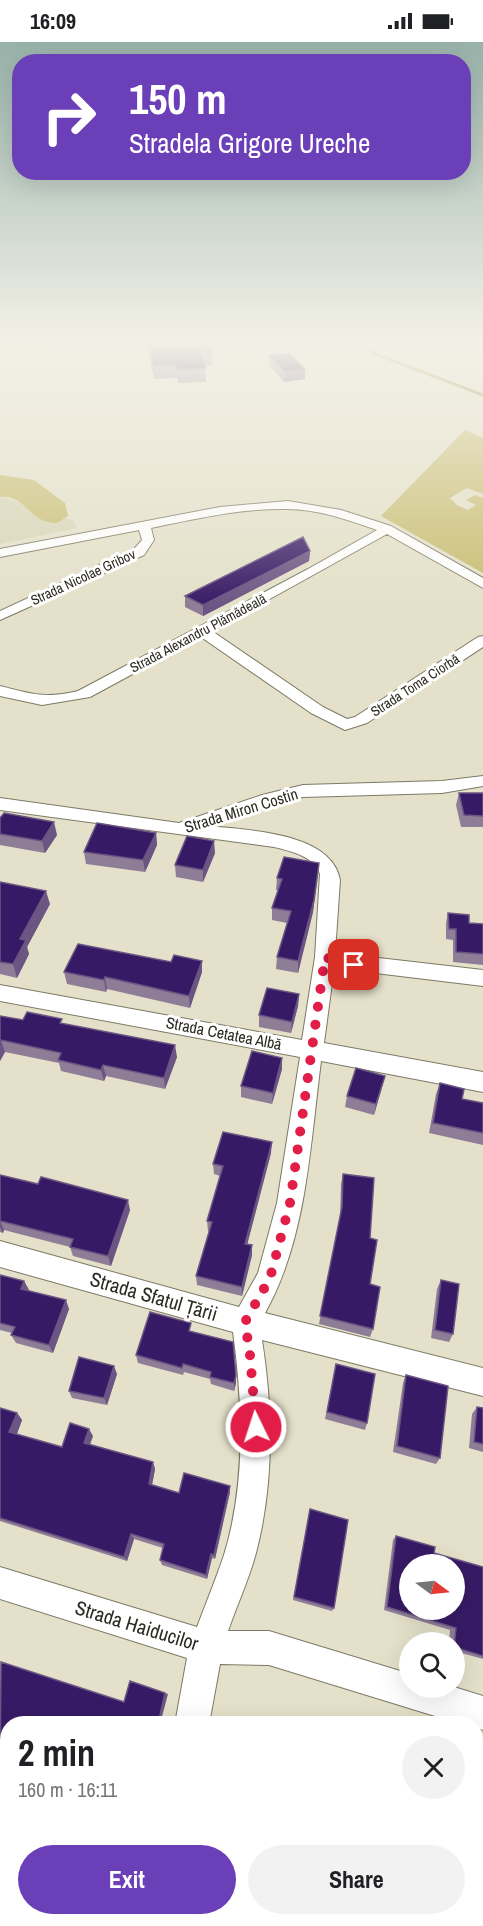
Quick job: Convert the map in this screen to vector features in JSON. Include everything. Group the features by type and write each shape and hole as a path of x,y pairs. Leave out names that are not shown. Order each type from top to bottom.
{"street":[{"path":"0,553 220,511 288,505 341,514 387,529 483,584"},
{"name":"Strada Nicolae Gribov","path":"0,616 139,552 148,540 144,525"},
{"name":"Strada Alexandru Plămădeală","path":"0,691 36,702 58,701 84,694 313,572 387,529"},
{"name":"Strada Toma Ciorbă","path":"202,631 317,710 345,725 361,720 483,640"},
{"name":"Strada Miron Costin","path":"0,804 180,829 268,799 303,791 442,787 483,781"},
{"path":"180,829 292,845 321,860 329,870 330,880 325,957 290,1203 270,1278 245,1322 256,1427 251,1497 240,1553 206,1647 193,1716"},
{"path":"325,957 342,963 483,978"},
{"name":"Strada Cetatea Albă","path":"0,993 483,1082"},
{"name":"Strada Sfatul Țării","path":"0,1254 245,1322 483,1382"},
{"name":"Strada Haiducilor","path":"0,1582 206,1647 269,1648 483,1713"}],"shaded area":[{"path":"464,431 483,438 483,494 467,488 450,498 457,505 468,510 476,505 466,500 475,495 483,498 483,573 381,516"},
{"path":"0,475 34,480 65,503 68,516 57,523 45,521 36,517 18,501 0,497"},
{"path":"0,496 74,521 77,528 0,544"}],"building":[{"path":"303,537 310,551 203,605 185,596"},
{"path":"459,793 483,793 483,816 464,815"},
{"path":"4,813 54,822 42,841 0,834 0,817"},
{"path":"97,823 156,833 143,860 84,852"},
{"path":"187,836 214,841 203,870 175,865"},
{"path":"284,857 319,863 314,900 298,961 277,957 291,911 272,908 282,879 277,878"},
{"path":"0,882 46,891 20,939 26,940 13,964 0,962"},
{"path":"448,913 469,915 469,923 483,924 483,954 456,952 456,929 449,929"},
{"path":"78,944 171,962 174,955 202,961 189,996 105,977 104,980 64,972"},
{"path":"267,988 299,994 292,1022 259,1015"},
{"path":"27,1012 62,1019 60,1023 175,1045 164,1078 103,1065 101,1070 58,1060 61,1053 0,1041 0,1016 23,1020"},
{"path":"252,1051 282,1058 273,1093 241,1086"},
{"path":"356,1068 385,1076 376,1104 347,1096"},
{"path":"440,1083 464,1089 462,1099 483,1103 483,1133 433,1123"},
{"path":"223,1132 272,1142 245,1244 252,1245 242,1287 196,1276 212,1222 207,1221 223,1166 213,1164"},
{"path":"343,1174 374,1178 370,1238 377,1240 370,1284 380,1287 373,1329 320,1316 342,1207"},
{"path":"0,1175 38,1184 41,1177 128,1200 108,1256 70,1247 73,1239 0,1221"},
{"path":"0,1275 24,1281 21,1289 66,1300 49,1345 11,1335 15,1327 0,1323"},
{"path":"441,1280 459,1284 453,1334 435,1330"},
{"path":"150,1312 191,1323 189,1331 233,1342 236,1376 234,1383 210,1377 211,1372 183,1364 182,1368 136,1355"},
{"path":"79,1357 114,1366 104,1398 69,1391"},
{"path":"336,1364 375,1374 367,1423 327,1412"},
{"path":"406,1375 448,1386 440,1458 397,1446"},
{"path":"477,1407 483,1408 483,1444 474,1442"},
{"path":"0,1408 17,1413 9,1432 62,1447 70,1423 89,1429 84,1443 153,1462 149,1484 179,1493 184,1473 230,1486 214,1555 211,1554 206,1575 160,1560 164,1544 131,1534 124,1557 0,1518"},
{"path":"310,1509 348,1520 334,1608 294,1597"},
{"path":"396,1536 435,1547 434,1553 438,1554 399,1554 399,1611 387,1607"},
{"path":"465,1562 483,1567 483,1656 465,1650 465,1632 456,1632 456,1628 430,1620 465,1620"},
{"path":"1,1662 124,1702 130,1681 165,1693 160,1716 1,1716"}],"route":[{"path":"256,1427 245,1322 270,1278 290,1203 325,957 354,965"}]}
